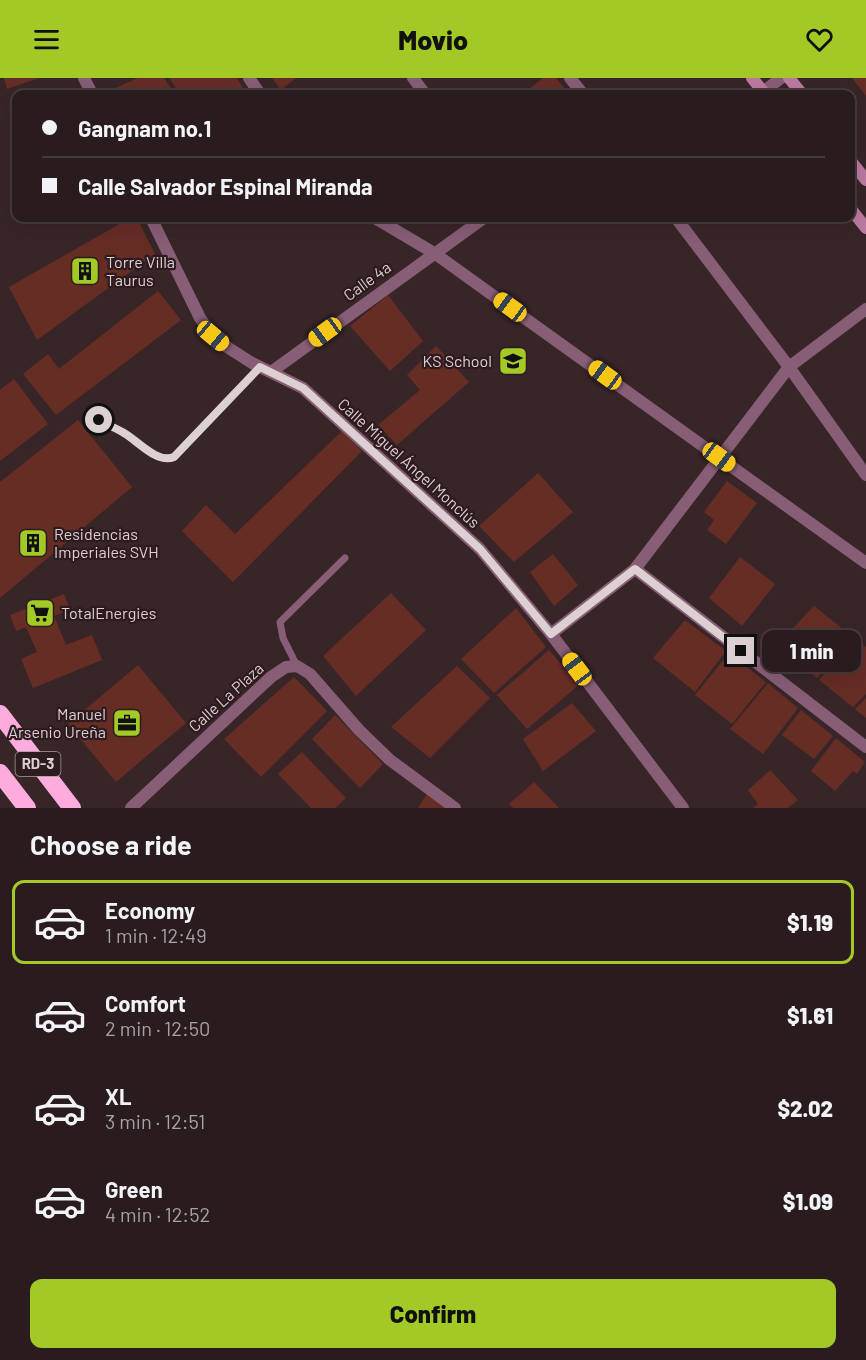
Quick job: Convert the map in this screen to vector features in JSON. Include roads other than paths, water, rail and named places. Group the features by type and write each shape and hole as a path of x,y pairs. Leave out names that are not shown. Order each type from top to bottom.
{"highway":[{"name":"RD-3","path":"2,716 72,808"},
{"name":"RD-3","path":"0,773 27,808"}],"main road":[{"path":"752,78 762,90"},
{"path":"789,78 799,90"},
{"path":"855,166 866,180"},
{"path":"855,214 866,228"}],"street":[{"path":"413,78 423,90"},
{"path":"570,78 580,90"},
{"path":"767,90 781,78"},
{"name":"Calle Miguel Ángel Monclús","path":"153,222 200,318 213,336 265,369 303,388 480,549 551,634 683,808"},
{"path":"382,222 434,253 866,562"},
{"name":"Calle 4a","path":"265,369 478,222"},
{"path":"679,222 789,367 866,475"},
{"path":"551,634 635,569 789,367 866,309"},
{"path":"635,569 866,747"},
{"path":"297,666 310,674 359,730 390,760 455,808"},
{"name":"Calle La Plaza","path":"131,808 271,677 286,667 297,666"}],"lane":[{"path":"99,420 124,433 156,455 169,459 174,457 265,369"},
{"path":"297,666 283,638 280,622 345,558"}],"place":[{"name":"Torre Villa Taurus","path":"85,271"},
{"name":"KS School","path":"513,361"},
{"name":"Residencias Imperiales SVH","path":"33,543"},
{"name":"TotalEnergies","path":"40,613"},
{"name":"Manuel Arsenio Ureña","path":"127,723"}]}
